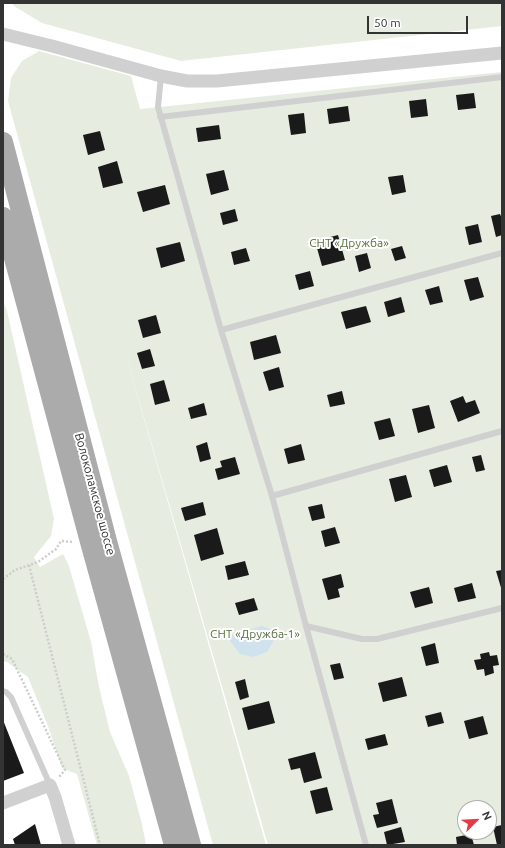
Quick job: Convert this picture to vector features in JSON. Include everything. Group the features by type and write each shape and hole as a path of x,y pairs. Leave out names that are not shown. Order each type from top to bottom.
{"main road":[{"name":"Волоколамское шоссе","path":"3,142 107,541 191,845"},
{"name":"Волоколамское шоссе","path":"3,217 86,527 174,845"}],"street":[{"path":"3,34 161,76 186,81 217,81 502,53"},
{"path":"3,803 50,786 55,796 69,845"}],"lane":[{"path":"161,76 158,107 160,117 221,330 272,496 366,845"},
{"path":"160,117 502,77"},
{"path":"221,330 502,253"},
{"path":"272,496 502,432"},
{"path":"306,626 362,639 376,639 502,608"},
{"path":"3,691 11,697 50,786"}],"path":[{"path":"3,579 15,570 38,562 56,549 61,541"},
{"path":"29,565 100,845"},
{"path":"3,654 12,659 66,770 50,786"}],"green space":[{"path":"12,3 502,3 502,26 181,61 42,23 14,6"},
{"name":"СНТ «Дружба»","path":"39,51 131,76 140,109 502,72 502,845 268,845 116,321 266,845 213,845 8,101 11,78 22,61"},
{"path":"3,301 7,311 54,519 51,536 34,557 40,567 63,554 69,566 91,642 99,687 110,732 129,776 146,845 97,845 77,774 62,768 48,726 28,677 7,662 3,661"}],"water":[{"path":"262,626 270,629 274,636 273,642 267,652 253,657 240,654 230,641 230,636"}],"building":[{"path":"474,93 476,108 458,110 456,95"},
{"path":"426,99 428,116 411,118 409,101"},
{"path":"348,106 350,121 329,124 327,109"},
{"path":"304,113 306,133 291,135 288,115"},
{"path":"219,125 221,139 198,142 196,128"},
{"path":"100,131 105,150 88,155 83,135"},
{"path":"117,161 123,183 103,188 98,167"},
{"path":"224,170 229,190 211,195 206,174"},
{"path":"403,175 406,192 392,195 388,177"},
{"path":"165,185 170,204 143,212 137,192"},
{"path":"235,209 238,221 223,225 220,213"},
{"path":"500,214 502,219 502,235 496,237 491,216"},
{"path":"478,224 482,242 469,245 465,227"},
{"path":"338,235 345,260 322,266 315,241"},
{"path":"180,242 185,261 161,268 156,248"},
{"path":"402,246 406,258 395,261 391,249"},
{"path":"246,248 250,261 234,265 231,252"},
{"path":"367,253 371,268 359,272 355,256"},
{"path":"310,271 314,286 299,290 295,275"},
{"path":"478,277 484,297 470,301 464,280"},
{"path":"439,286 443,302 430,305 425,290"},
{"path":"401,297 405,312 388,317 384,302"},
{"path":"366,306 371,322 346,329 341,312"},
{"path":"156,315 161,333 143,338 138,320"},
{"path":"276,335 281,353 254,360 250,342"},
{"path":"150,349 155,366 142,369 137,353"},
{"path":"279,367 284,387 269,391 263,372"},
{"path":"164,380 170,401 155,405 150,384"},
{"path":"342,391 345,404 330,407 327,395"},
{"path":"463,396 466,403 475,400 480,413 458,422 450,401"},
{"path":"204,403 207,415 191,419 188,408"},
{"path":"429,405 435,428 418,433 412,409"},
{"path":"390,418 395,436 379,440 374,422"},
{"path":"207,442 211,459 200,462 196,446"},
{"path":"301,444 305,460 288,464 284,449"},
{"path":"481,455 485,470 476,472 472,457"},
{"path":"235,457 240,474 218,480 215,469 222,467 220,461"},
{"path":"447,465 452,482 434,487 429,470"},
{"path":"406,475 412,497 395,502 389,479"},
{"path":"203,502 206,515 185,521 181,508"},
{"path":"322,504 325,518 312,521 308,507"},
{"path":"335,527 340,543 325,547 321,531"},
{"path":"217,528 224,554 201,561 194,535"},
{"path":"245,561 249,575 228,580 225,566"},
{"path":"502,570 502,591 496,571"},
{"path":"341,574 344,587 338,589 340,597 328,600 322,579"},
{"path":"472,583 476,598 458,602 454,588"},
{"path":"429,587 433,603 415,608 410,592"},
{"path":"254,598 258,610 239,615 235,603"},
{"path":"435,643 439,663 426,666 421,647"},
{"path":"489,652 490,656 497,655 499,665 493,666 494,673 485,676 484,669 477,670 474,660 481,659 480,654"},
{"path":"340,663 344,678 334,680 330,665"},
{"path":"402,677 407,696 383,702 378,683"},
{"path":"245,679 249,697 240,700 235,682"},
{"path":"269,701 275,723 248,730 242,708"},
{"path":"441,712 444,723 428,727 425,716"},
{"path":"483,716 488,734 469,739 464,721"},
{"path":"3,720 24,773 3,781"},
{"path":"385,734 388,745 368,750 365,739"},
{"path":"315,752 322,778 304,783 300,768 291,770 288,759"},
{"path":"327,787 333,810 316,814 310,791"},
{"path":"392,799 398,823 377,828 373,815 379,814 376,803"},
{"path":"35,824 41,845 15,845 13,839"},
{"path":"502,825 502,844 497,845 496,840 497,826"},
{"path":"401,827 405,842 387,845 384,832"},
{"path":"456,837 457,840 473,840 474,845 457,845"}],"park label":[{"name":"СНТ «Дружба-1»","path":"255,634"}]}
